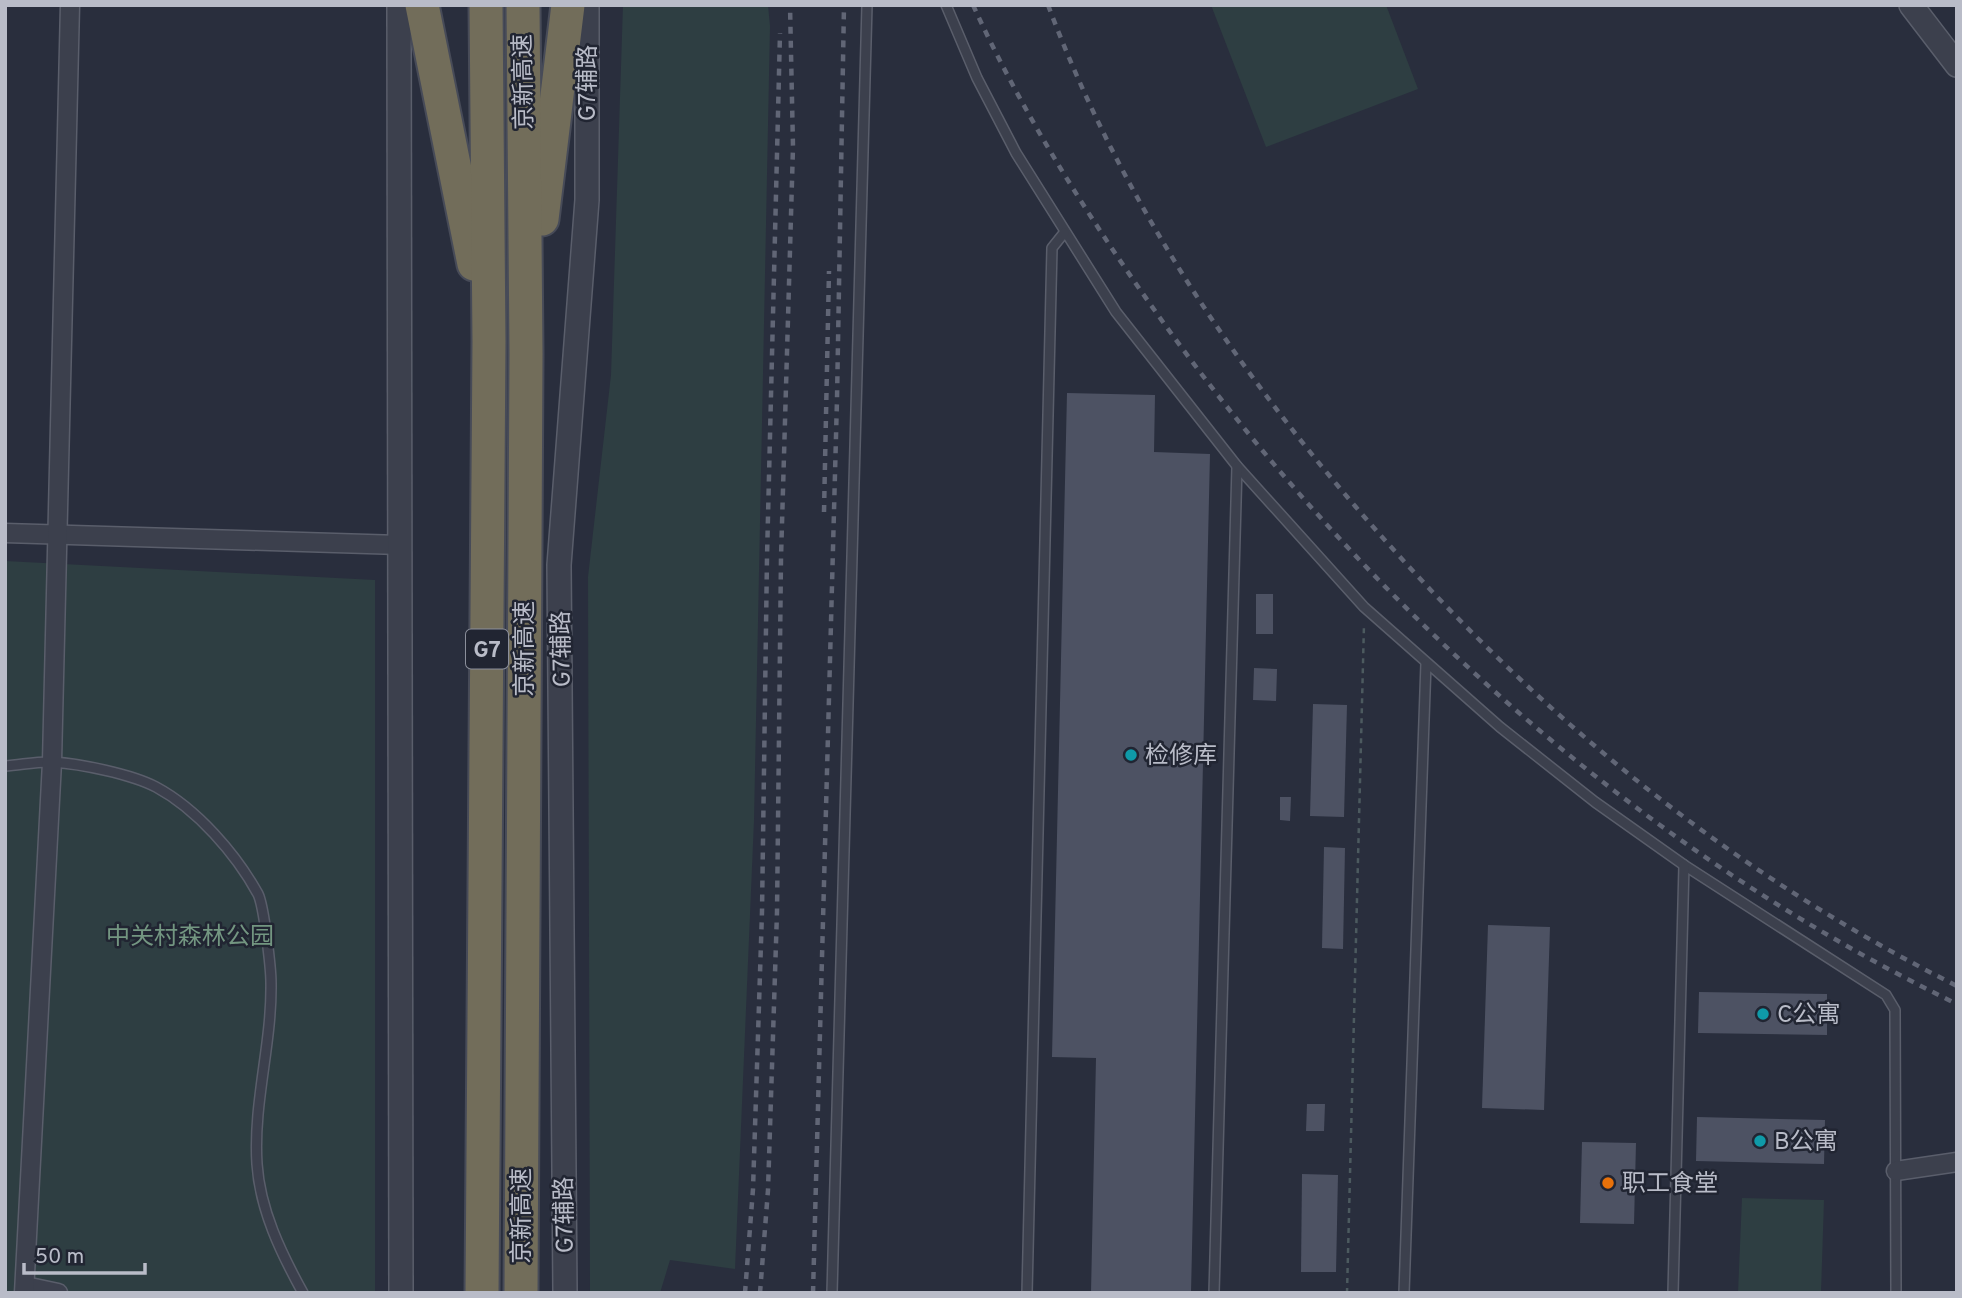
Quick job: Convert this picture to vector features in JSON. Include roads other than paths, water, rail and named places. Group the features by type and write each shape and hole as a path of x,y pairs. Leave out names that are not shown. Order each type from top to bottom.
{"highway":[{"path":"422,5 489,341"},
{"name":"京新高速","path":"482,1293 489,341 486,5"},
{"name":"京新高速","path":"521,1293 526,354 523,5"},
{"path":"526,354 568,5"}],"street":[{"path":"58,1293 24,1289 52,762 70,5"},
{"path":"399,5 401,1293"},
{"name":"G7辅路","path":"565,1293 559,565 587,200 587,5"},
{"path":"1911,5 1957,65"},
{"path":"5,533 400,545"},
{"path":"1896,1171 1957,1162"}],"lane":[{"path":"832,1293 867,5"},
{"path":"946,5 977,78 1016,153 1064,233 1131,332 1237,466 1364,607 1426,663 1595,802 1685,865 1886,995 1895,1010 1896,1293"},
{"path":"1027,1293 1052,248 1064,233"},
{"path":"1214,1293 1237,466"},
{"path":"1404,1293 1426,663"},
{"path":"5,766 52,762 120,775 156,787 188,810 226,848 259,897 271,981 269,1034 257,1134 257,1166 264,1205 274,1234 303,1293"},
{"path":"1673,1293 1685,865"}],"railway":[{"path":"760,1293 768,1190 777,912 781,558 793,147 790,5"},
{"path":"813,1293 837,399 844,5"},
{"path":"973,5 1032,120 1100,230 1148,301 1229,409 1316,512 1409,611 1508,704 1613,790 1723,869 1838,941 1957,1004"},
{"path":"1048,5 1107,141 1179,269 1262,391 1355,506 1421,579 1488,649 1559,714 1632,776 1708,835 1787,889 1870,939 1957,986"},
{"path":"745,1293 753,1189 762,912 767,557 780,33"},
{"path":"824,512 829,271"}],"place":[{"name":"检修库","path":"1131,755"},
{"name":"C公寓","path":"1763,1014"},
{"name":"B公寓","path":"1760,1141"},
{"name":"职工食堂","path":"1608,1183"}],"park label":[{"name":"中关村森林公园","path":"190,936"}]}
